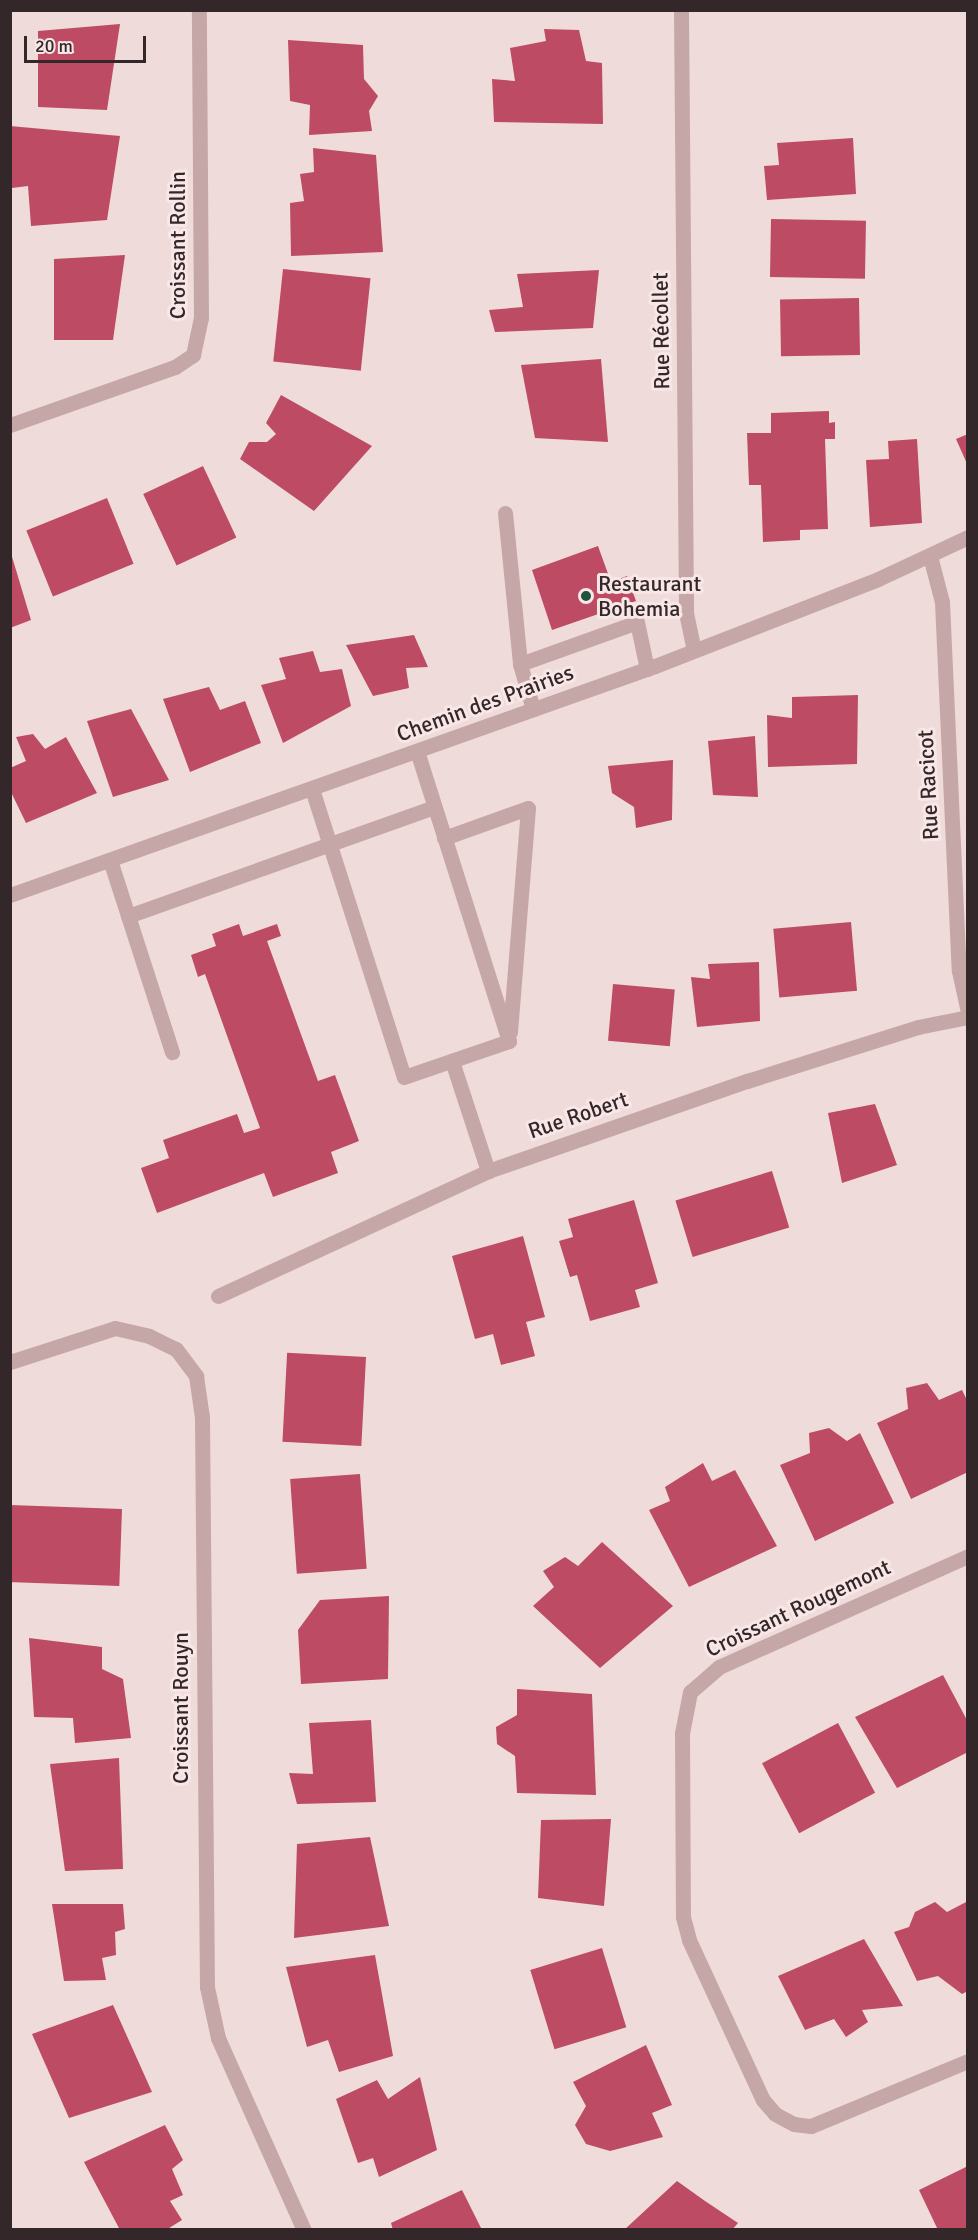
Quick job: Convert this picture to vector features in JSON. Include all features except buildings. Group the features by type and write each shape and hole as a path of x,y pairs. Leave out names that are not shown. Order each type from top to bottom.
{"street":[{"name":"Croissant Rollin","path":"10,425 175,367 193,355 201,318 199,10"},
{"name":"Rue Récollet","path":"681,10 686,613 694,650"},
{"path":"505,513 520,664 533,709"},
{"name":"Chemin des Prairies","path":"10,895 647,669 930,556 968,537"},
{"name":"Rue Racicot","path":"930,556 942,602 959,971 968,1012"},
{"path":"520,664 637,622 647,669"},
{"path":"417,751 509,1041"},
{"path":"312,789 404,1077 509,1041"},
{"path":"129,916 434,807"},
{"path":"444,838 528,808 509,1041"},
{"path":"110,860 172,1052"},
{"name":"Rue Robert","path":"218,1296 488,1171 747,1081 918,1028 968,1017"},
{"path":"452,1061 488,1171"},
{"name":"Croissant Rouyn","path":"10,1362 116,1328 149,1336 176,1349 196,1376 202,1417 207,1987 218,2038 304,2229"},
{"name":"Croissant Rougemont","path":"968,1556 719,1667 690,1692 682,1733 683,1917 689,1940 762,2100 775,2114 794,2124 811,2126 968,2061"}],"place":[{"name":"Restaurant Bohemia","path":"586,596"}]}
